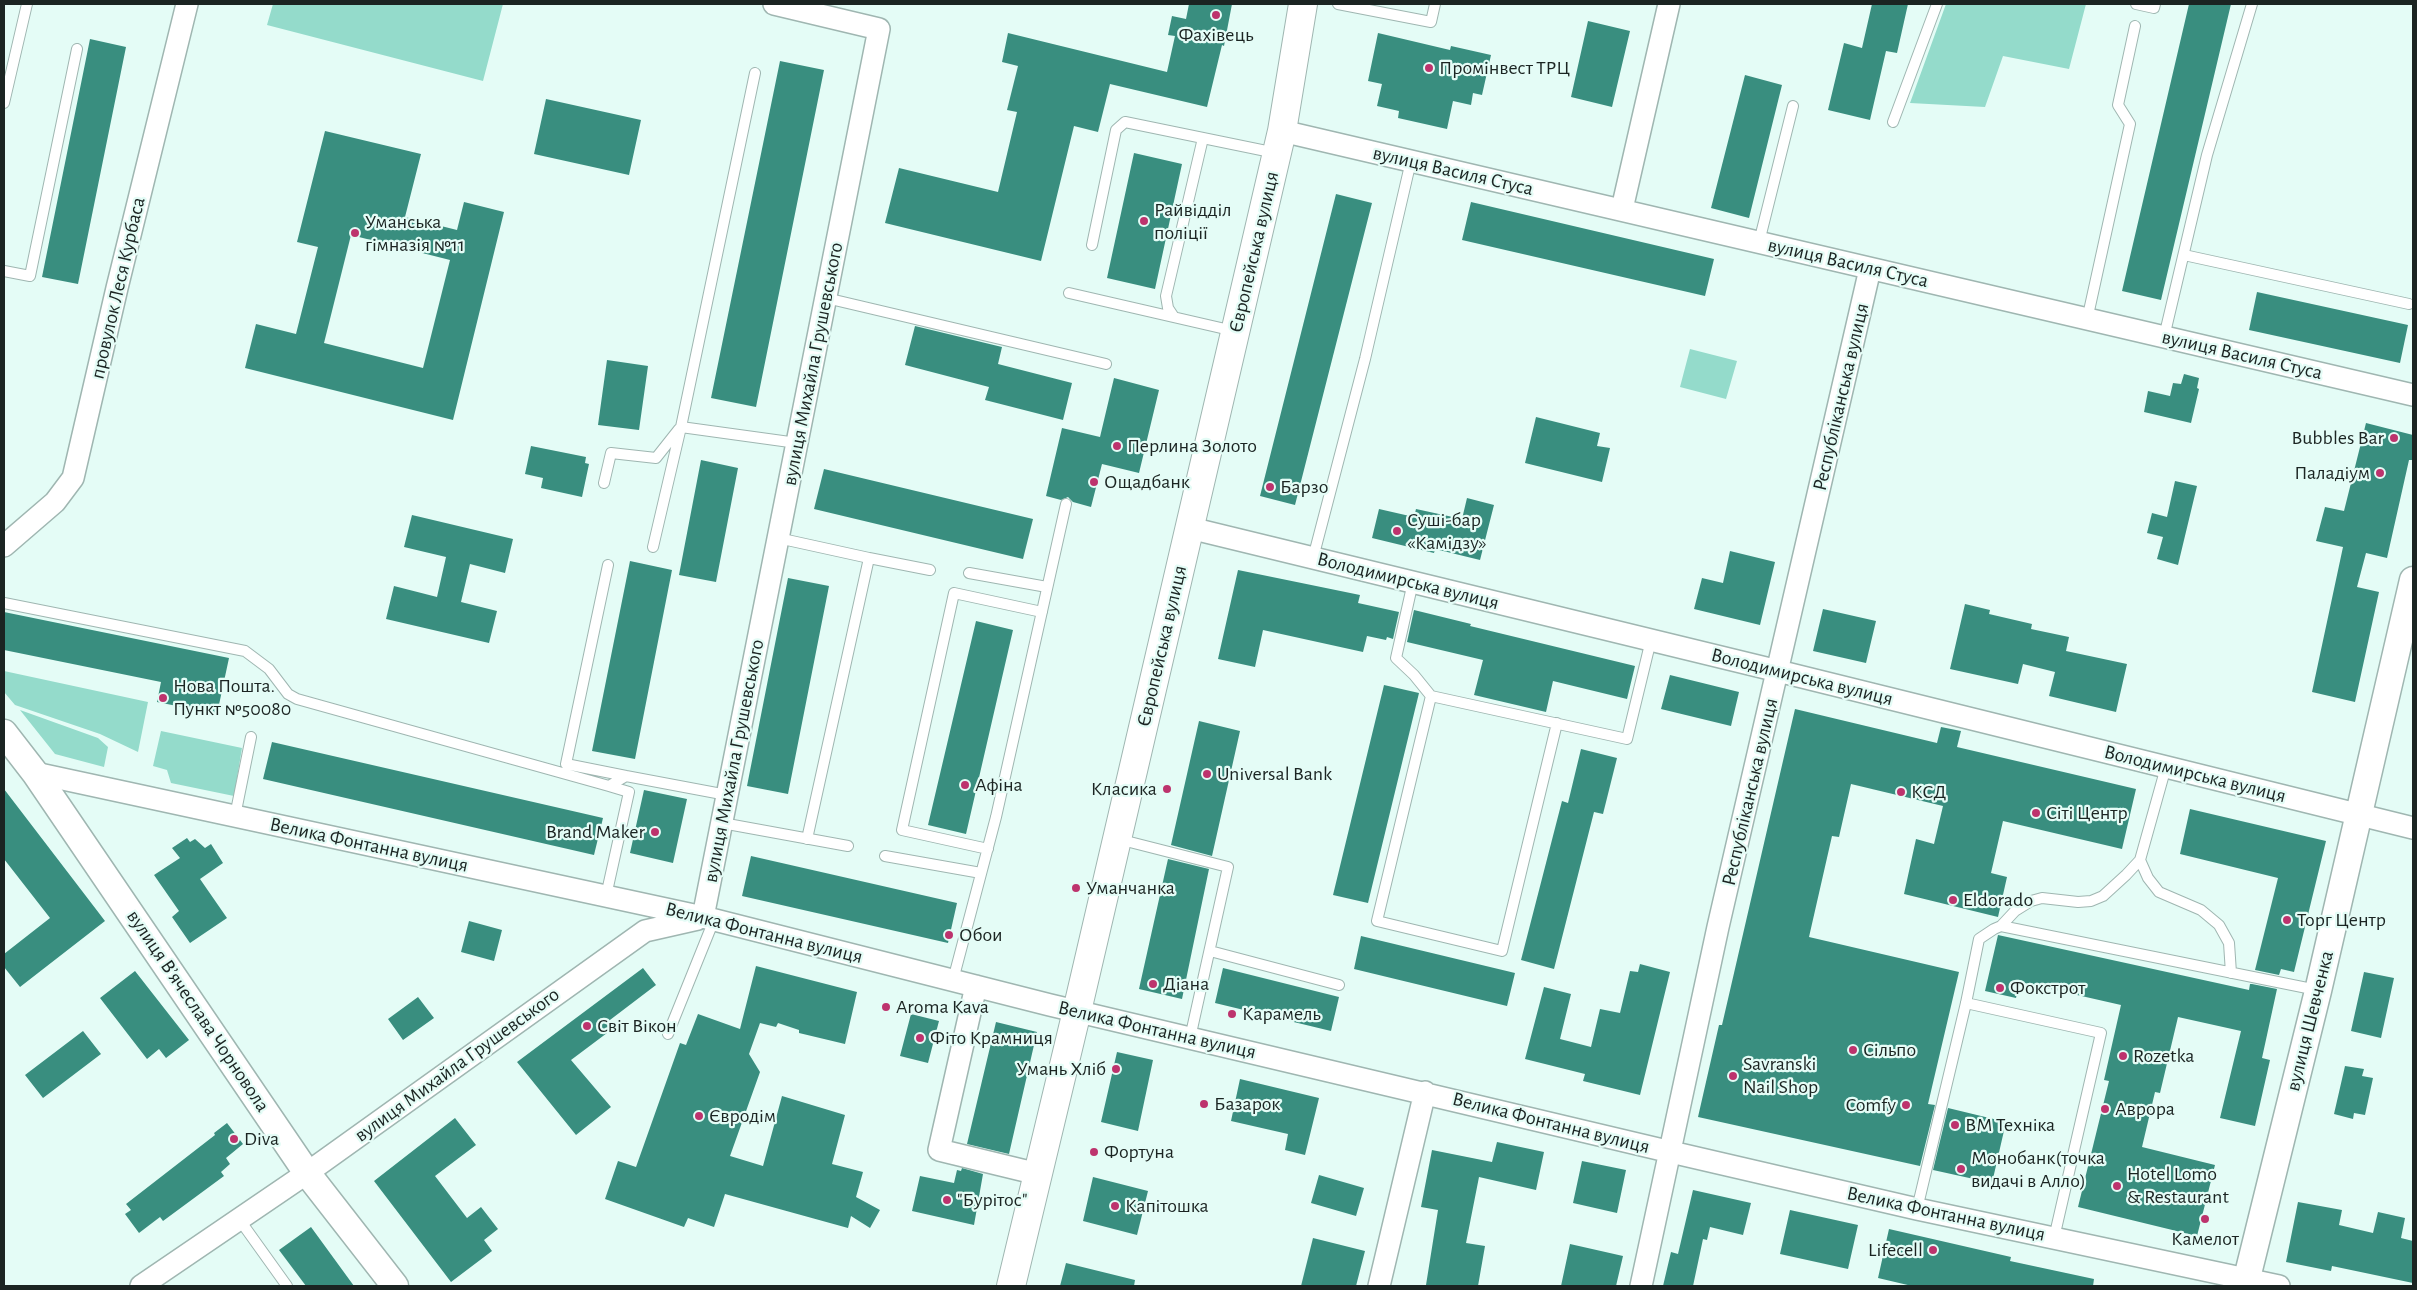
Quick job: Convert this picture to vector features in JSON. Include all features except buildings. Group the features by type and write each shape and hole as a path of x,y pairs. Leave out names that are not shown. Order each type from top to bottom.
{"main road":[{"name":"Європейська вулиця","path":"1011,1286 1118,839 1279,142 1303,4"}],"street":[{"name":"провулок Леся Курбаса","path":"4,546 55,502 73,478 119,279 187,4"},
{"name":"вулиця Михайла Грушевського","path":"141,1286 307,1173 645,931 709,919 727,795 879,29 774,4"},
{"path":"1622,210 1669,4"},
{"name":"вулиця Василя Стуса","path":"1279,142 1411,161 2413,395"},
{"name":"Республіканська вулиця","path":"1642,1286 1718,926 1870,269"},
{"name":"Володимирська вулиця","path":"1190,528 2413,828"},
{"name":"вулиця Шевченка","path":"2245,1283 2318,991 2413,580"},
{"name":"вулиця В’ячеслава Чорновола","path":"4,733 36,773 307,1173 395,1286"},
{"name":"Велика Фонтанна вулиця","path":"36,773 709,919 1077,1011 1425,1092 1671,1152 2245,1283 2279,1286"},
{"path":"976,986 939,1150 1038,1174"},
{"path":"1379,1286 1425,1092"}],"lane":[{"path":"4,103 27,4"},
{"path":"1338,4 1432,22 1435,4"},
{"path":"1893,122 1937,4"},
{"path":"2136,4 2154,8 2155,4"},
{"path":"2164,337 2207,155 2252,4"},
{"path":"2087,320 2130,124 2118,105 2135,26"},
{"path":"4,271 30,276 77,49"},
{"path":"653,547 681,426 755,73"},
{"path":"1759,242 1793,106"},
{"path":"1092,245 1116,130 1125,122 1203,138 1279,142"},
{"path":"1174,317 1168,308 1166,296 1203,138"},
{"path":"1312,558 1366,359 1411,161"},
{"path":"2184,255 2409,304"},
{"path":"1069,293 1235,332"},
{"path":"826,298 1106,364"},
{"path":"681,426 797,443"},
{"path":"604,483 611,453 656,458 681,426"},
{"path":"953,980 988,850 1066,504"},
{"path":"778,538 930,570"},
{"path":"807,839 869,558"},
{"path":"608,565 566,764 727,795"},
{"path":"969,573 1047,587"},
{"path":"1413,582 1396,658 1414,675 1431,696 1627,739 1651,640"},
{"path":"988,850 902,830 954,593 1042,612"},
{"path":"4,603 245,651 268,669 288,694 297,699 630,792 606,896"},
{"path":"1431,696 1377,921 1502,951 1557,723"},
{"path":"235,816 251,737"},
{"path":"2001,926 2015,911 2030,901 2042,898 2078,902 2096,900 2116,886 2140,860 2166,767"},
{"path":"609,786 626,776"},
{"path":"722,823 848,846"},
{"path":"1118,839 1228,866 1190,1038"},
{"path":"885,856 982,873"},
{"path":"2140,860 2148,878 2159,892 2201,910 2219,925 2229,943 2231,973"},
{"path":"668,1034 709,919"},
{"path":"1917,1209 1966,1003 1979,939 1994,928 2001,926 2318,991"},
{"path":"1210,951 1339,985"},
{"path":"1966,1003 2102,1033 2054,1238"},
{"path":"239,1219 287,1286"}],"green space":[{"path":"273,4 503,4 483,81 267,25"},
{"path":"1946,4 2086,4 2069,69 2003,56 1985,107 1910,103"},
{"path":"1690,349 1737,361 1726,399 1680,387"},
{"path":"4,671 148,702 138,752 100,734 15,705 4,692"},
{"path":"20,710 98,738 108,747 104,767 55,754"},
{"path":"161,731 242,748 234,796 171,783 167,770 153,766"}],"place":[{"name":"Фахівець","path":"1216,15"},
{"name":"Промінвест ТРЦ","path":"1429,68"},
{"name":"Райвідділ поліції","path":"1144,221"},
{"name":"Уманська гімназія №11","path":"355,233"},
{"name":"Bubbles Bar","path":"2394,438"},
{"name":"Перлина Золото","path":"1117,446"},
{"name":"Паладіум","path":"2380,473"},
{"name":"Ощадбанк","path":"1094,482"},
{"name":"Барзо","path":"1270,487"},
{"name":"Суші-бар «Камідзу»","path":"1397,531"},
{"name":"Нова Пошта. Пункт №50080","path":"163,698"},
{"name":"Universal Bank","path":"1207,774"},
{"name":"Афіна","path":"965,785"},
{"name":"Класика","path":"1167,789"},
{"name":"КСД","path":"1901,792"},
{"name":"Сіті Центр","path":"2036,813"},
{"name":"Brand Maker","path":"655,832"},
{"name":"Уманчанка","path":"1076,888"},
{"name":"Eldorado","path":"1953,900"},
{"name":"Торг Центр","path":"2287,920"},
{"name":"Обои","path":"949,935"},
{"name":"Діана","path":"1153,984"},
{"name":"Фокстрот","path":"2000,988"},
{"name":"Aroma Kava","path":"886,1007"},
{"name":"Карамель","path":"1232,1014"},
{"name":"Світ Вікон","path":"587,1026"},
{"name":"Фіто Крамниця","path":"920,1038"},
{"name":"Сільпо","path":"1853,1050"},
{"name":"Rozetka","path":"2123,1056"},
{"name":"Умань Хліб","path":"1116,1069"},
{"name":"Savranski Nail Shop","path":"1733,1076"},
{"name":"Базарок","path":"1204,1104"},
{"name":"Comfy","path":"1906,1105"},
{"name":"Аврора","path":"2105,1109"},
{"name":"Євродім","path":"699,1116"},
{"name":"ВМ Техніка","path":"1955,1125"},
{"name":"Diva","path":"234,1139"},
{"name":"Фортуна","path":"1094,1152"},
{"name":"Монобанк(точка видачі в Алло)","path":"1961,1169"},
{"name":"Hotel Lomo & Restaurant","path":"2117,1186"},
{"name":"\"Бурітос\"","path":"947,1200"},
{"name":"Капітошка","path":"1115,1206"},
{"name":"Камелот","path":"2205,1219"},
{"name":"Lifecell","path":"1933,1250"}]}
